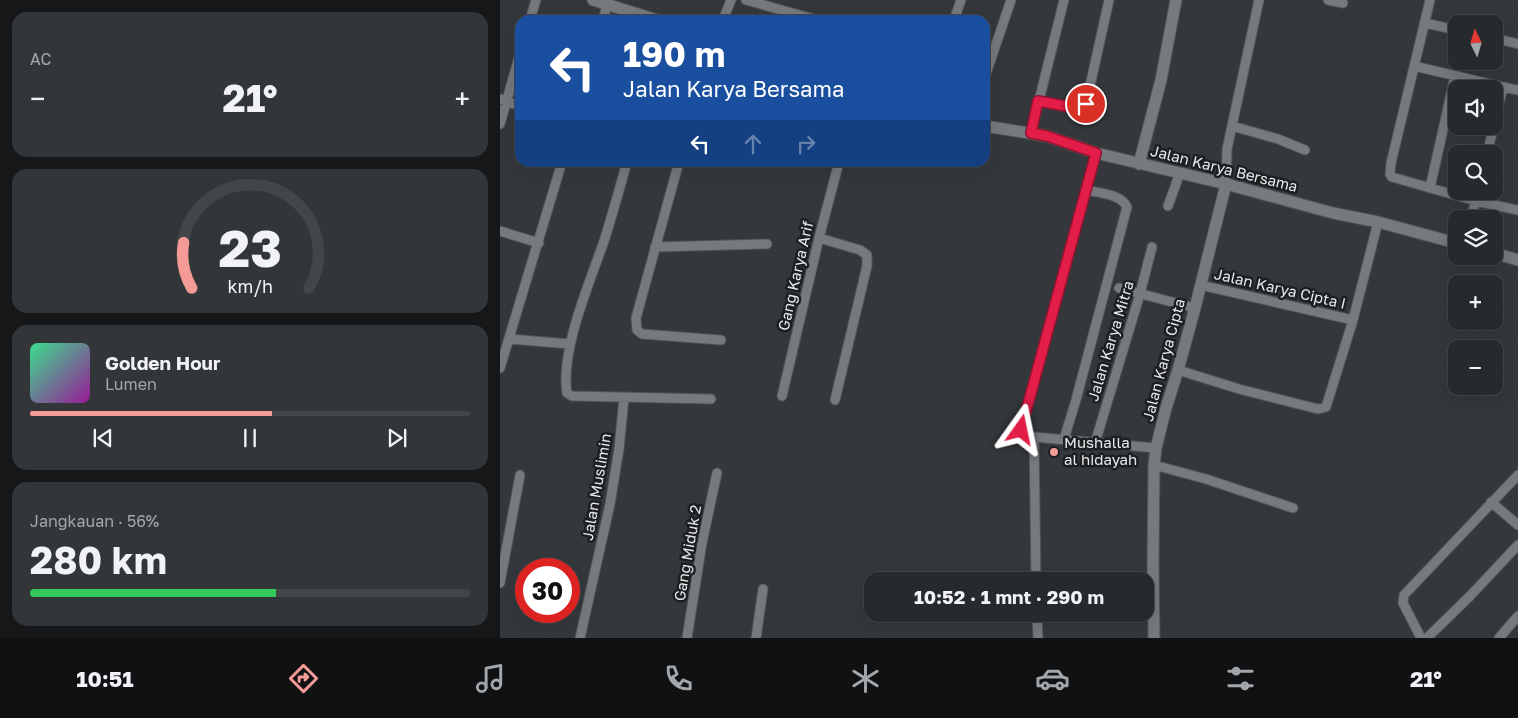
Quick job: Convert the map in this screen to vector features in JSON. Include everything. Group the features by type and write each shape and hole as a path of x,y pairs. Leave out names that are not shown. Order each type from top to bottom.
{"street":[{"path":"532,15 536,0"},
{"path":"593,0 640,15"},
{"path":"725,15 731,0"},
{"path":"746,0 799,15"},
{"path":"956,15 960,0"},
{"path":"990,62 1010,0"},
{"path":"1031,133 1064,0"},
{"path":"1038,101 1076,108 1081,108 1086,104 1109,0"},
{"path":"1139,164 1161,80 1176,0"},
{"path":"1226,184 1227,149 1259,0"},
{"path":"1328,0 1343,3"},
{"path":"1430,0 1390,174 1392,177 1476,201 1518,210"},
{"path":"604,15 607,5"},
{"path":"1425,23 1448,28"},
{"path":"1503,40 1518,44"},
{"path":"1414,66 1472,80"},
{"path":"500,124 503,100 515,68"},
{"path":"1430,188 1455,76"},
{"path":"1503,87 1518,90"},
{"path":"503,100 515,104"},
{"path":"1232,126 1278,139 1305,150"},
{"name":"Jalan Karya Bersama","path":"990,127 1047,136 1096,153 1448,241"},
{"path":"1096,153 1021,430 1025,434 1034,437 1156,448"},
{"path":"500,368 539,244 561,167"},
{"path":"626,167 570,344 566,365 566,389 569,395 710,399"},
{"path":"678,167 636,318 637,330 642,334 721,340"},
{"name":"Gang Karya Arif","path":"782,396 838,167"},
{"path":"1168,206 1180,173"},
{"name":"Jalan Karya Cipta","path":"1154,638 1152,564 1156,448 1195,308 1226,184"},
{"path":"1064,439 1127,207 1125,202 1116,197 1086,190"},
{"path":"1474,210 1476,201"},
{"path":"1178,370 1239,389 1322,409 1326,407 1353,320 1378,222"},
{"path":"500,231 539,244"},
{"path":"819,238 860,250 867,255 867,266 835,400"},
{"path":"655,246 767,244"},
{"name":"Jalan Karya Mitra","path":"1095,443 1140,294 1152,247"},
{"path":"1503,256 1518,260"},
{"name":"Jalan Karya Cipta I","path":"1200,285 1353,320"},
{"path":"1119,288 1195,308"},
{"path":"510,338 570,344"},
{"name":"Jalan Muslimin","path":"580,638 610,504 619,449 624,398"},
{"path":"1034,437 1036,572"},
{"path":"1154,465 1206,479 1293,508"},
{"name":"Gang Miduk 2","path":"687,638 702,543 717,473"},
{"path":"1421,638 1403,603 1404,595 1518,474"},
{"path":"500,583 520,475"},
{"path":"1491,502 1518,525"},
{"path":"1427,638 1518,545"},
{"path":"756,638 763,589"},
{"path":"1499,638 1518,616"},
{"path":"1037,622 1038,638"}],"place":[{"name":"Mushalla al hidayah","path":"1054,452"}],"route":[{"path":"1021,430 1096,153 1047,136 1031,133 1038,101 1076,108 1084,107 1086,104"}]}
